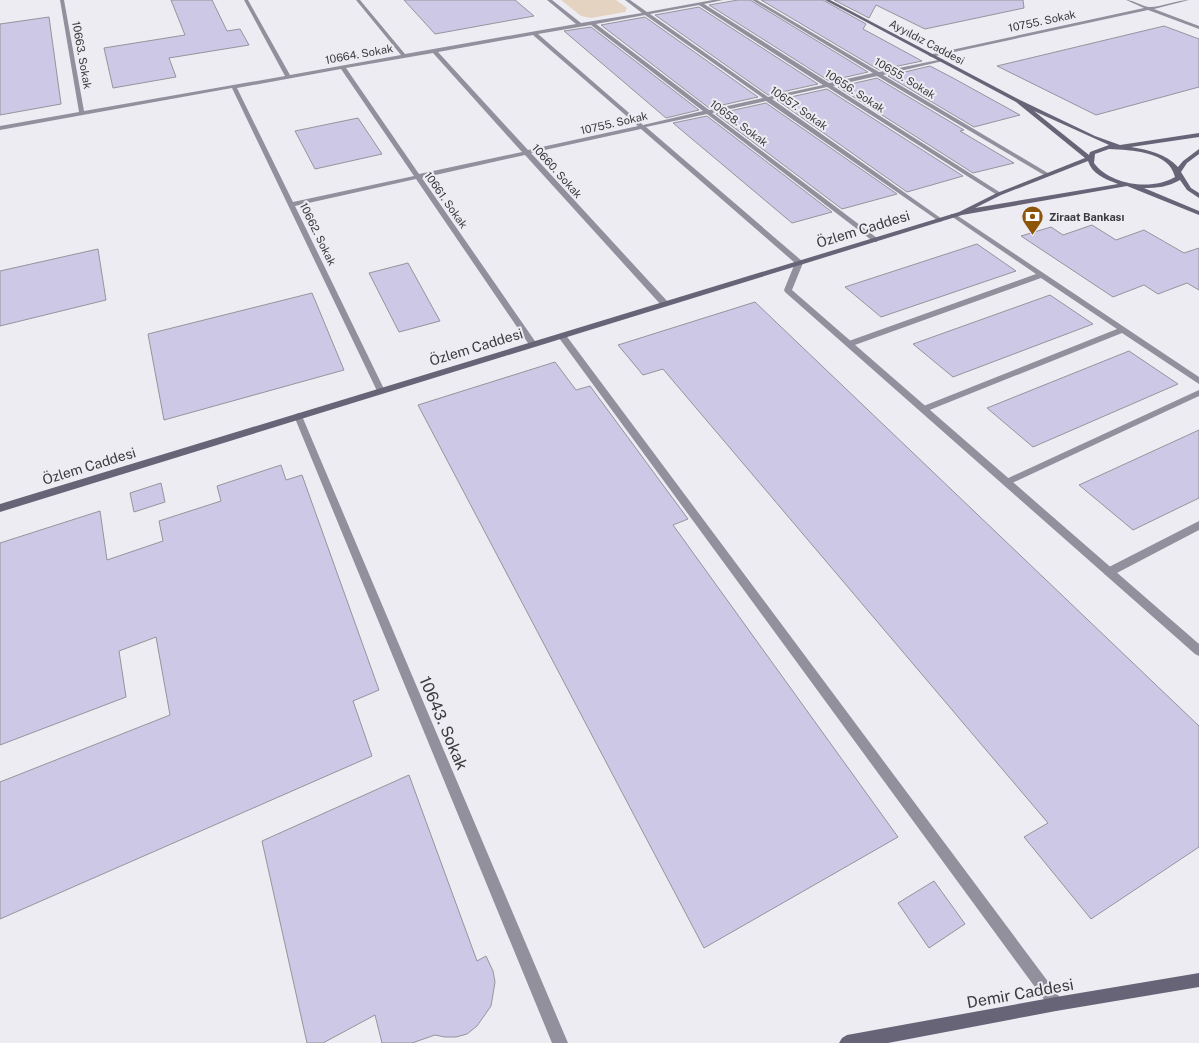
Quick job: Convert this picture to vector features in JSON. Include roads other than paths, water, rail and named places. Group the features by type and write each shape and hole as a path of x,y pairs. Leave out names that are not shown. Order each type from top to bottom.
{"street":[{"name":"10663. Sokak","path":"62,0 82,114"},
{"path":"246,0 288,77"},
{"path":"358,0 404,56"},
{"path":"549,0 580,25"},
{"name":"10657. Sokak","path":"628,0 940,220"},
{"name":"10664. Sokak","path":"0,128 721,0"},
{"name":"10655. Sokak","path":"754,0 1046,174"},
{"name":"Ayyıldız Caddesi","path":"827,0 1018,101 1119,147"},
{"path":"1128,0 1199,28"},
{"name":"10755. Sokak","path":"931,55 1187,0"},
{"name":"10656. Sokak","path":"700,4 999,194"},
{"name":"10658. Sokak","path":"592,23 874,240"},
{"path":"534,33 799,263 788,290 1199,651"},
{"name":"10660. Sokak","path":"434,51 665,304"},
{"name":"10755. Sokak","path":"291,205 941,60"},
{"name":"10661. Sokak","path":"342,68 533,344"},
{"name":"10662. Sokak","path":"234,87 381,391"},
{"name":"Ayyıldız Caddesi","path":"1018,101 1090,158 1090,164 1104,175 1128,184"},
{"path":"1119,147 1199,136"},
{"path":"1119,147 1132,148 1157,155 1175,166 1189,189 1199,196"},
{"name":"Özlem Caddesi","path":"0,508 940,220 1046,174 1090,158 1092,153 1098,150 1119,147"},
{"path":"1128,184 1154,187 1166,186 1178,178 1178,172 1185,162 1199,151"},
{"path":"1128,184 1199,213"},
{"name":"Özlem Caddesi","path":"957,214 1128,184"},
{"path":"957,214 1041,275 1199,381"},
{"path":"849,344 1041,275"},
{"path":"924,409 1123,330"},
{"path":"562,336 1056,1004"},
{"path":"1006,482 1199,393"},
{"name":"10643. Sokak","path":"298,416 560,1043"},
{"path":"1109,572 1199,525"},
{"name":"Demir Caddesi","path":"847,1043 1056,1004 1199,980"}],"place":[{"name":"Ziraat Bankası","path":"1033,236"}]}
